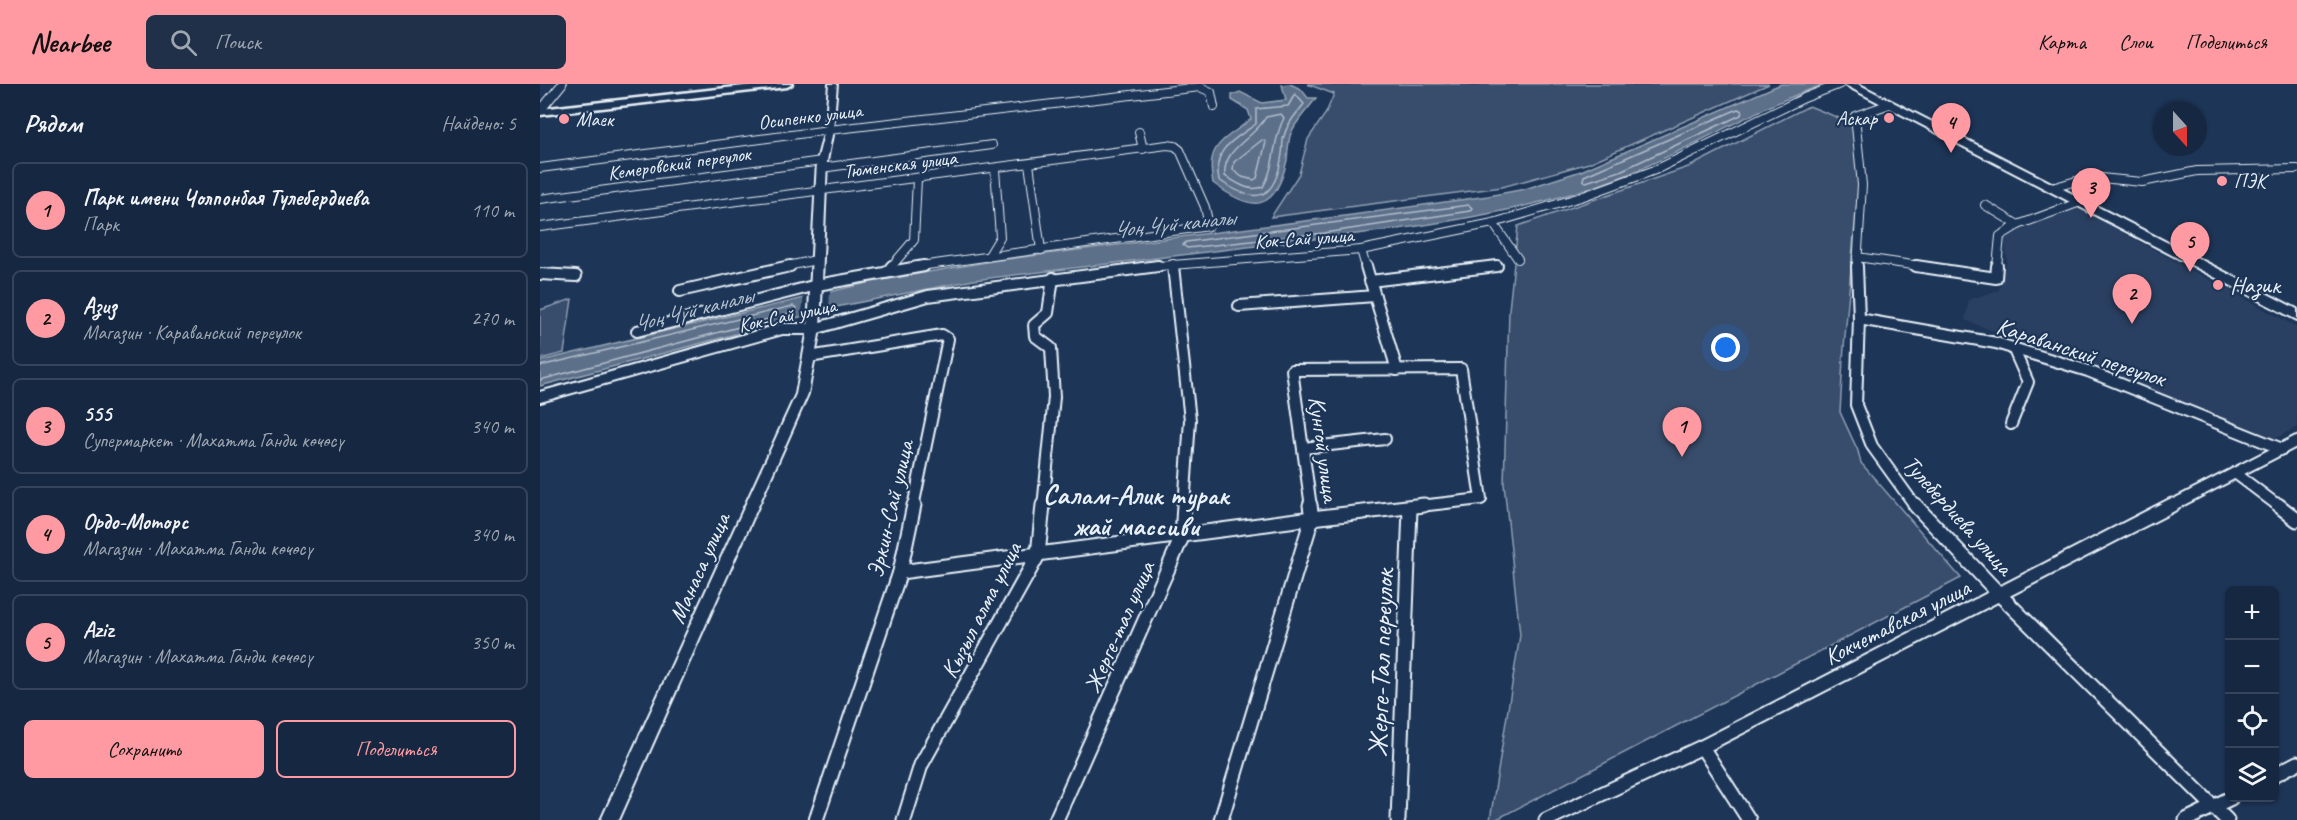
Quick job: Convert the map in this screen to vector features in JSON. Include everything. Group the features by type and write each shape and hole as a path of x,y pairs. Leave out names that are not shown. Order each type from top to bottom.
{"main road":[{"path":"540,111 787,84"},
{"path":"1849,84 2297,315"}],"street":[{"path":"540,111 562,84"},
{"path":"817,287 816,260 821,164 829,130 833,84"},
{"name":"Кок-Сай улица","path":"540,397 782,330 928,296 1173,264 1361,250 1494,223 1581,197 1655,170 1804,98 1840,84"},
{"name":"Осипенко улица","path":"540,168 829,130 1200,87 1211,92 1214,107"},
{"name":"Тулебердиева улица","path":"1890,104 1855,116 1862,185 1857,256 1859,319 1856,405 1872,446 1909,499 2000,595 2227,820"},
{"path":"1139,132 1143,148"},
{"name":"Кемеровский переулок","path":"540,199 992,145"},
{"name":"Тюменская улица","path":"540,227 1167,145 1180,150 1205,207 1209,226 1041,250"},
{"path":"637,331 888,271 1041,250 1029,164"},
{"path":"988,257 1000,237 995,169"},
{"path":"2052,188 2090,177 2142,182 2197,171 2297,169"},
{"path":"2297,174 2295,177 2297,178"},
{"path":"888,271 914,240 917,179"},
{"path":"1857,256 1996,278 2000,236 2018,225 2080,202"},
{"path":"1985,205 2018,225"},
{"path":"1494,223 1518,259"},
{"path":"1361,250 1397,370"},
{"path":"680,291 816,260"},
{"name":"Жерге-тал улица","path":"1056,820 1182,537 1190,420 1173,264"},
{"path":"1371,280 1497,266"},
{"path":"540,274 576,276"},
{"name":"Кызыл алма улица","path":"904,820 921,765 1038,555 1054,397 1051,348 1035,336 1034,325 1048,313 1053,278"},
{"name":"Манаса улица","path":"610,820 802,394 814,324 817,287"},
{"path":"1239,306 1375,296"},
{"name":"Караванский переулок","path":"1859,319 1996,343 2088,371 2282,449"},
{"name":"Эркин-Сай улица","path":"809,357 907,339 942,335 948,339 900,572 816,820"},
{"path":"2011,424 2028,382 2013,348"},
{"name":"Кунгой улица","path":"1221,820 1312,518 1292,370 1461,369 1481,499 1410,508"},
{"path":"1303,448 1385,439"},
{"name":"Кокчетавская улица","path":"1546,820 1702,747 2297,441"},
{"path":"2235,473 2297,520"},
{"path":"900,572 1182,537 1312,518 1410,508"},
{"name":"Жерге-Тал переулок","path":"1398,820 1410,508"},
{"path":"1702,747 1749,820"},
{"path":"2279,772 2297,763"},
{"path":"2187,820 2225,801"}],"shaded area":[{"path":"1307,84 1769,84 1589,163 1502,187 1271,217 1299,174 1308,139 1326,113 1334,94"},
{"path":"1809,106 1854,124 1859,178 1840,412 1861,463 1961,578 1495,820 1490,820 1520,635 1504,484 1509,310 1518,226 1691,166"},
{"path":"2073,206 2297,327 2297,427 2274,439 1965,320 1969,300 1999,290 2007,261 2004,237"},
{"path":"572,299 564,353 540,359 540,310"}],"water":[{"path":"1290,84 1301,89 1308,98 1316,98 1292,131 1282,177 1276,190 1260,203 1240,200 1213,183 1211,170 1214,151 1225,139 1251,119 1248,110 1232,100 1232,95 1240,92 1262,103 1286,100 1282,85"},
{"path":"1781,84 1826,84 1774,104 1621,177 1539,202 1483,215 1398,229 974,280 841,306 540,386 540,361 871,282 992,261 1352,215 1525,189 1581,171"}],"pier":[{"path":"830,289 829,312 801,320 804,294"}],"place":[{"name":"Аскар","path":"1889,118"},
{"name":"Маек","path":"564,119"},
{"name":"Ордо-Моторс","path":"1951,153"},
{"name":"ПЭК","path":"2222,181"},
{"name":"555","path":"2091,218"},
{"name":"Aziz","path":"2190,272"},
{"name":"Назик","path":"2218,285"},
{"name":"Азиз","path":"2132,324"},
{"name":"Парк имени Чолпонбая Тулебердиева","path":"1682,457"}],"district":[{"name":"Салам-Алик турак жай массиви","path":"1136,510"}],"water label":[{"name":"Чоң Чүй каналы","path":"1174,223"},
{"name":"Чоң Чүй каналы","path":"693,309"}]}
